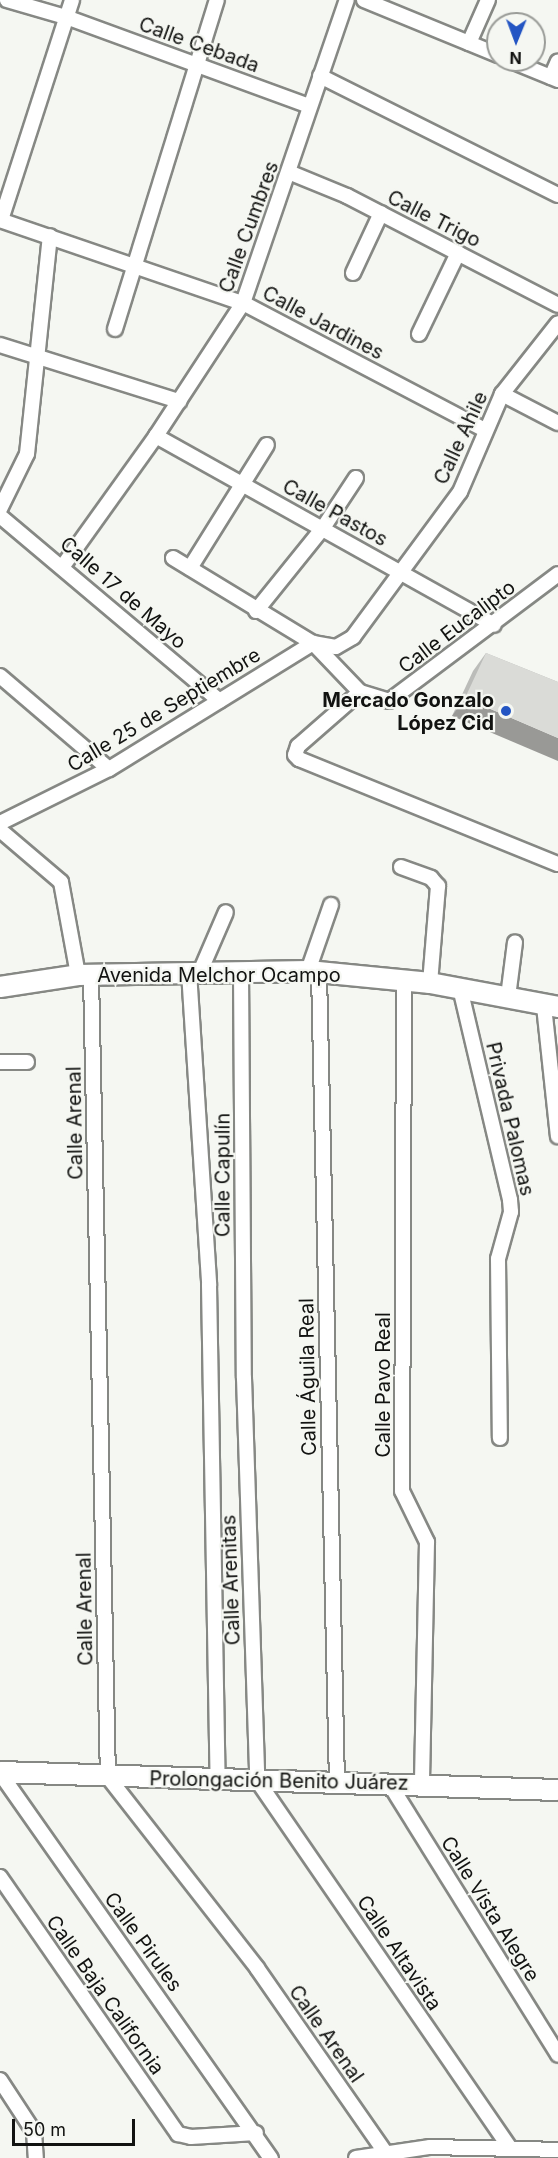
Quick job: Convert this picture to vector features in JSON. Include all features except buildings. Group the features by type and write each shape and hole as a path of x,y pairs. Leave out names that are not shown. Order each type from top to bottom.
{"main road":[{"name":"Avenida Melchor Ocampo","path":"0,987 84,975 313,972 404,979 551,1006"},
{"name":"Prolongación Benito Juárez","path":"0,1772 108,1777 337,1781 558,1790"}],"street":[{"name":"Calle Cebada","path":"7,0 66,17 309,106"},
{"path":"0,220 72,0"},
{"path":"115,329 195,63 217,0"},
{"name":"Calle Cumbres","path":"63,566 156,436 243,303 291,173 309,106 347,0"},
{"path":"364,0 486,50"},
{"path":"470,44 488,0"},
{"path":"537,72 554,79 558,61"},
{"path":"320,76 558,195"},
{"name":"Calle Trigo","path":"291,173 381,213 558,305"},
{"path":"353,273 381,213"},
{"name":"Calle Jardines","path":"0,220 133,263 243,303 485,430"},
{"path":"0,509 27,454 50,236"},
{"path":"419,334 458,253"},
{"name":"Calle Ahile","path":"313,643 336,648 346,644 460,492 502,394 558,323"},
{"path":"0,345 179,401"},
{"path":"502,394 558,423"},
{"name":"Calle Pastos","path":"156,436 494,625"},
{"path":"190,568 267,445"},
{"path":"256,611 322,528 356,478"},
{"name":"Calle 17 de Mayo","path":"0,516 63,566 220,701"},
{"path":"173,558 256,611 313,643 360,693 298,746 295,755 303,762 558,864"},
{"name":"Calle Eucalipto","path":"360,693 392,701 558,574"},
{"name":"Calle 25 de Septiembre","path":"0,823 109,769 313,643"},
{"path":"0,676 109,769"},
{"name":"Calle Arenal","path":"0,830 61,882 84,975 108,1777 257,1968 384,2151"},
{"path":"401,867 431,878 438,886 430,983"},
{"path":"313,972 331,906"},
{"path":"218,1778 209,1285 194,972 226,912"},
{"path":"508,997 515,942"},
{"name":"Calle Capulín","path":"241,972 244,1378"},
{"name":"Calle Águila Real","path":"313,972 337,1781"},
{"name":"Calle Pavo Real","path":"404,979 402,1491 427,1542 422,1784"},
{"name":"Privada Palomas","path":"460,988 510,1206 498,1259 500,1438"},
{"path":"551,1006 558,1136"},
{"path":"0,1062 27,1062"},
{"name":"Calle Arenitas","path":"244,1378 257,1780"},
{"name":"Calle Pirules","path":"0,1772 256,2133 271,2158"},
{"name":"Calle Altavista","path":"257,1780 509,2147"},
{"name":"Calle Vista Alegre","path":"389,1783 558,2055"},
{"name":"Calle Baja California","path":"0,1877 178,2134 256,2133"},
{"path":"0,2080 37,2140 36,2158"},
{"path":"356,2158 384,2151 431,2152 509,2147 539,2154 558,2150"}],"place":[{"name":"Mercado Gonzalo López Cid","path":"506,711"}]}
